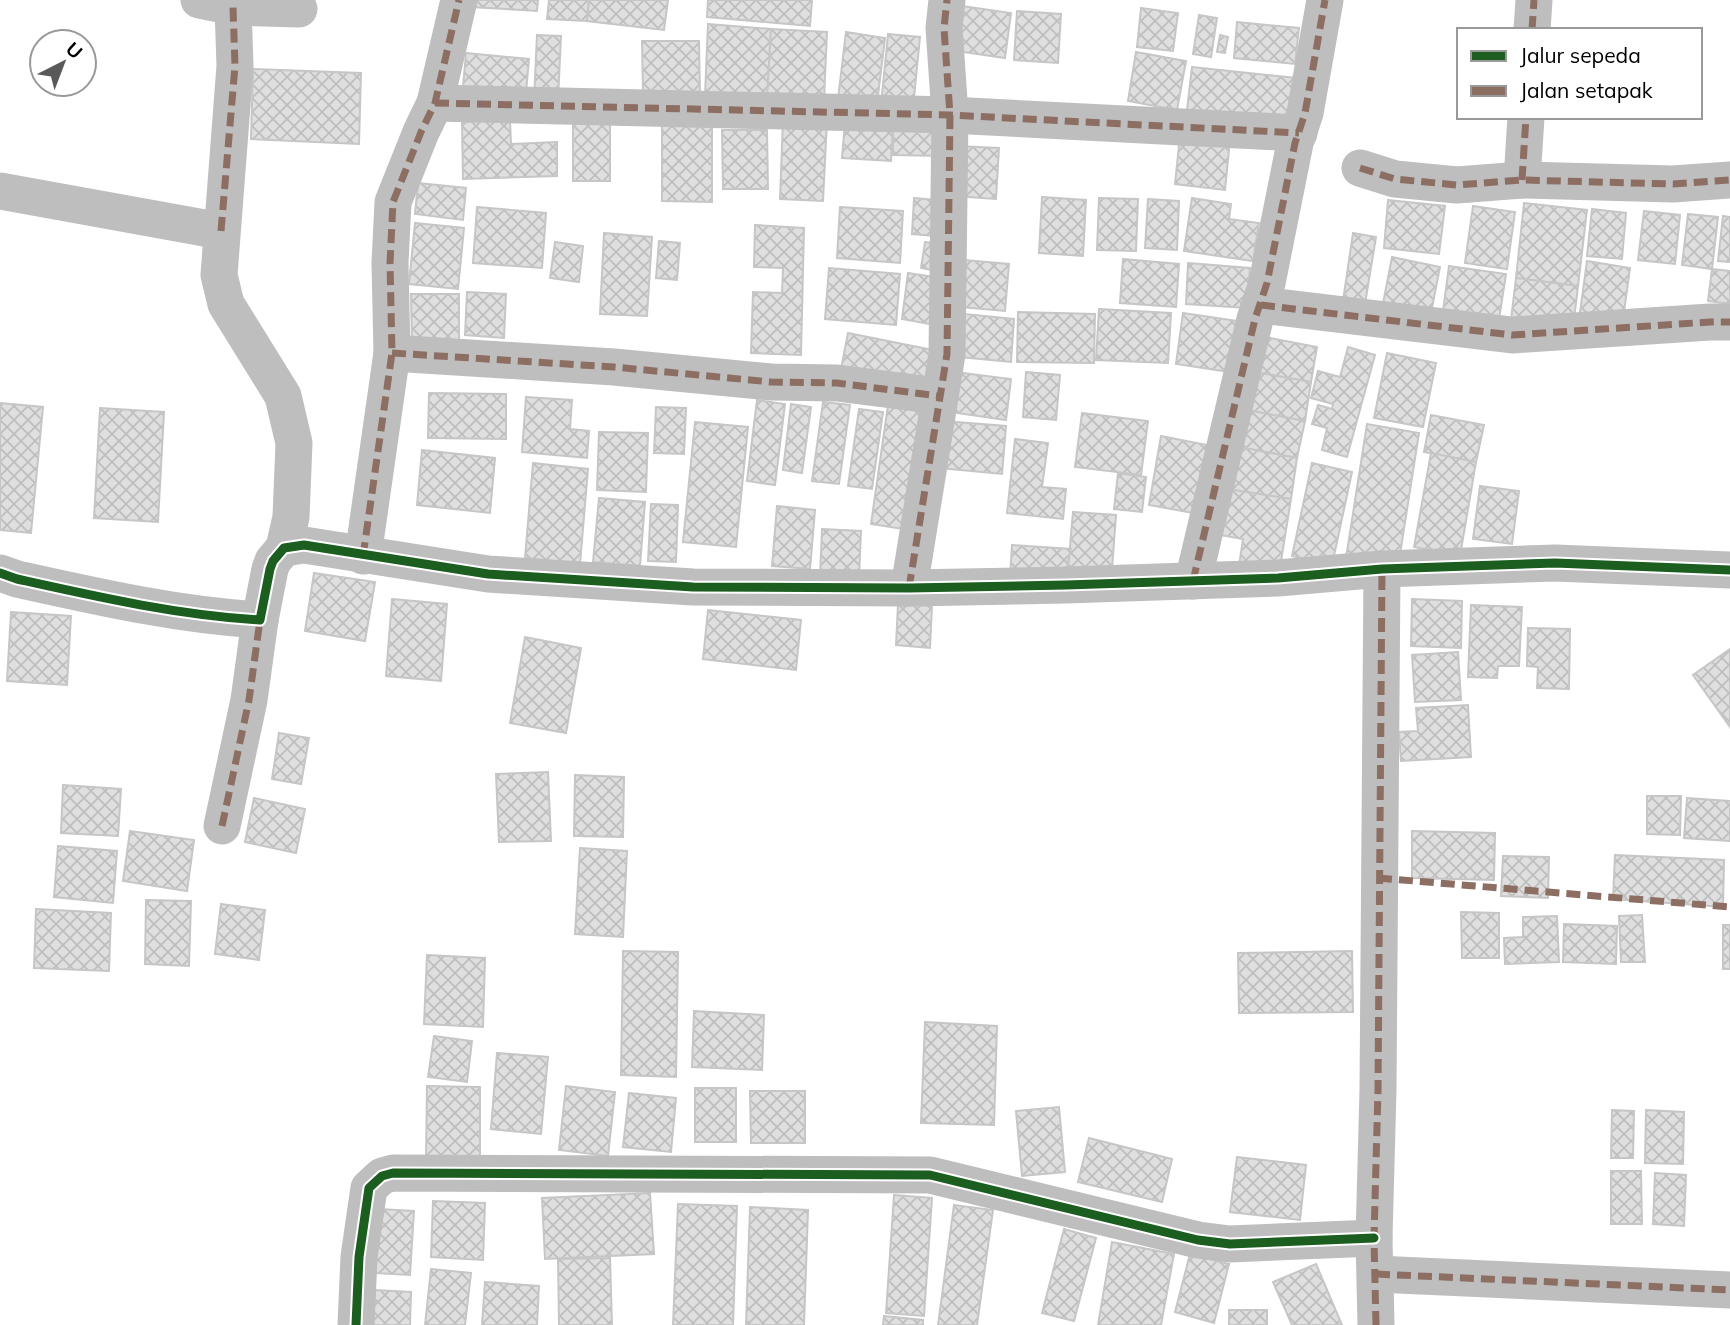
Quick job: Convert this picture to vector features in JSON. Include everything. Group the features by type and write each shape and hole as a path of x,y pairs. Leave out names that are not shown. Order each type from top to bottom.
{"street":[{"path":"363,556 392,353 390,263 393,202 435,103 459,0"},
{"path":"909,588 947,354 950,115 944,28 947,0"},
{"path":"1194,580 1305,113 1325,0"},
{"path":"1532,28 1534,0"},
{"path":"222,826 249,700 270,569 284,548 291,517 295,443 283,396 226,304 219,275 235,66 216,3 299,9"},
{"path":"435,103 950,115 1299,133"},
{"path":"1522,180 1526,119"},
{"path":"1360,168 1395,179 1457,185 1522,180 1673,184 1730,180"},
{"path":"0,191 221,231"},
{"path":"1261,305 1512,335 1710,321 1730,322"},
{"path":"392,353 771,382 837,383 939,396"},
{"path":"284,548 304,545 488,574 693,587 909,588 1278,578 1382,569 1555,563 1730,570"},
{"path":"1376,1325 1374,1238 1378,1090 1382,569"},
{"path":"0,573 133,604 218,617 260,620"},
{"path":"356,1325 359,1257 369,1188 382,1176 393,1174 930,1175 1198,1240 1230,1244 1374,1238"},
{"path":"1376,1274 1730,1290"}],"building":[{"path":"471,0 538,0 537,11 471,7"},
{"path":"549,0 589,0 587,21 547,19"},
{"path":"589,0 668,0 664,30 587,21"},
{"path":"708,0 812,0 810,26 707,17"},
{"path":"962,6 1011,13 1005,58 956,51"},
{"path":"1141,8 1178,13 1173,51 1137,47"},
{"path":"1017,11 1061,14 1058,63 1014,60"},
{"path":"1199,15 1217,18 1211,57 1193,54"},
{"path":"1237,22 1299,28 1295,64 1234,58"},
{"path":"708,24 771,29 767,98 705,96"},
{"path":"771,29 827,32 824,100 767,98"},
{"path":"846,32 885,38 877,104 838,99"},
{"path":"888,34 920,37 913,108 881,105"},
{"path":"537,35 561,36 558,100 534,99"},
{"path":"1220,35 1228,37 1225,53 1217,52"},
{"path":"642,41 699,41 700,94 643,95"},
{"path":"1136,52 1186,61 1177,110 1128,101"},
{"path":"466,53 529,59 526,93 463,87"},
{"path":"1192,67 1296,78 1292,122 1187,110"},
{"path":"253,69 361,73 359,144 251,139"},
{"path":"573,115 610,115 610,181 573,181"},
{"path":"783,119 827,121 823,201 780,199"},
{"path":"944,119 943,156 893,155 893,125"},
{"path":"510,120 511,144 557,142 557,176 463,179 462,122"},
{"path":"845,122 893,125 891,161 842,158"},
{"path":"662,125 712,125 712,202 662,201"},
{"path":"722,130 767,130 768,189 723,189"},
{"path":"1180,135 1230,140 1225,190 1175,184"},
{"path":"957,146 999,148 996,199 954,196"},
{"path":"418,183 466,188 463,220 415,214"},
{"path":"1042,197 1086,200 1083,256 1039,253"},
{"path":"914,198 936,200 934,236 912,234"},
{"path":"1099,198 1138,199 1136,251 1097,250"},
{"path":"1192,198 1231,204 1229,219 1259,223 1253,261 1184,251"},
{"path":"1148,199 1179,201 1177,250 1145,248"},
{"path":"1388,200 1445,206 1439,254 1384,248"},
{"path":"1524,203 1587,210 1578,286 1516,278"},
{"path":"1473,206 1515,212 1507,269 1465,263"},
{"path":"477,207 546,213 542,268 473,263"},
{"path":"840,207 903,211 900,263 837,258"},
{"path":"1592,209 1626,213 1622,259 1587,256"},
{"path":"1644,211 1680,215 1675,264 1638,260"},
{"path":"1688,214 1718,217 1712,269 1682,265"},
{"path":"1723,216 1730,217 1730,262 1718,261"},
{"path":"415,223 464,228 458,289 409,284"},
{"path":"755,225 804,228 801,355 751,353 753,292 782,293 783,268 754,267"},
{"path":"604,233 652,237 647,316 600,314"},
{"path":"1353,233 1376,237 1365,304 1343,301"},
{"path":"659,241 680,243 677,280 656,278"},
{"path":"555,242 583,246 579,282 550,278"},
{"path":"925,242 942,244 938,271 921,268"},
{"path":"1392,257 1440,267 1429,323 1381,314"},
{"path":"1123,259 1179,264 1176,307 1120,303"},
{"path":"964,260 1009,264 1005,311 961,307"},
{"path":"1587,261 1630,268 1622,327 1579,320"},
{"path":"1188,263 1250,268 1247,308 1186,304"},
{"path":"1449,266 1506,274 1498,326 1442,319"},
{"path":"829,268 900,274 896,325 825,319"},
{"path":"1712,269 1730,271 1730,304 1708,301"},
{"path":"908,273 948,279 941,326 902,319"},
{"path":"1516,278 1578,286 1573,328 1511,320"},
{"path":"467,292 506,294 504,338 465,335"},
{"path":"411,294 459,294 459,345 412,344"},
{"path":"1099,309 1171,313 1168,363 1096,360"},
{"path":"1018,312 1095,314 1094,363 1017,362"},
{"path":"1183,313 1238,321 1230,372 1176,364"},
{"path":"964,314 1014,319 1011,362 960,357"},
{"path":"848,333 933,350 926,386 841,369"},
{"path":"1255,335 1317,347 1311,382 1249,371"},
{"path":"1348,347 1375,355 1347,457 1322,450 1327,428 1312,424 1318,405 1332,409 1333,404 1311,398 1318,371 1340,377"},
{"path":"1387,353 1436,363 1423,427 1374,418"},
{"path":"1249,371 1311,382 1305,421 1241,409"},
{"path":"955,372 1011,379 1006,420 950,412"},
{"path":"1026,372 1060,375 1056,420 1023,417"},
{"path":"429,393 506,394 506,439 428,438"},
{"path":"526,397 572,400 570,429 589,431 587,458 522,452"},
{"path":"889,398 923,403 904,529 871,524"},
{"path":"757,400 785,404 775,485 747,481"},
{"path":"823,402 850,405 839,484 812,481"},
{"path":"0,403 43,407 31,533 0,530"},
{"path":"791,404 811,407 802,473 783,470"},
{"path":"656,407 686,408 684,454 654,453"},
{"path":"100,408 164,412 158,522 94,518"},
{"path":"859,409 883,412 872,489 848,486"},
{"path":"1241,409 1305,421 1297,458 1234,446"},
{"path":"1082,413 1148,421 1141,475 1075,467"},
{"path":"1431,415 1484,425 1476,462 1424,452"},
{"path":"944,421 1006,426 1002,474 940,468"},
{"path":"695,422 748,427 736,547 683,542"},
{"path":"1367,424 1419,433 1398,567 1346,558"},
{"path":"599,432 648,433 646,492 597,490"},
{"path":"1161,436 1212,446 1199,514 1149,505"},
{"path":"1015,439 1048,443 1042,487 1066,489 1063,519 1007,513"},
{"path":"1234,446 1297,458 1291,499 1227,489"},
{"path":"422,450 495,458 490,513 417,505"},
{"path":"1431,453 1476,462 1460,556 1414,547"},
{"path":"533,463 588,469 580,564 525,558"},
{"path":"1312,463 1352,472 1332,565 1292,556"},
{"path":"1118,473 1146,477 1142,512 1114,509"},
{"path":"1480,486 1519,491 1512,544 1473,539"},
{"path":"1227,489 1291,499 1279,574 1239,566 1243,539 1220,535"},
{"path":"599,498 645,502 640,566 593,562"},
{"path":"651,504 678,505 676,562 648,561"},
{"path":"777,506 815,510 810,569 772,566"},
{"path":"1073,512 1116,515 1111,583 1068,569"},
{"path":"822,529 861,531 859,578 820,576"},
{"path":"1012,545 1071,549 1065,574 1010,577"},
{"path":"314,573 375,582 365,641 305,631"},
{"path":"392,599 447,604 441,681 386,676"},
{"path":"1412,599 1462,601 1461,648 1411,646"},
{"path":"898,604 932,606 930,648 896,645"},
{"path":"1471,605 1522,607 1519,666 1498,666 1497,678 1468,677"},
{"path":"708,610 801,620 796,670 703,659"},
{"path":"11,612 71,616 67,685 7,681"},
{"path":"1528,628 1570,629 1569,689 1537,688 1538,667 1527,666"},
{"path":"525,637 581,648 566,733 510,723"},
{"path":"1730,649 1730,727 1693,675"},
{"path":"1458,652 1461,700 1415,702 1412,655"},
{"path":"1468,705 1471,757 1401,761 1399,732 1418,731 1416,708"},
{"path":"279,733 309,738 301,784 272,779"},
{"path":"548,772 551,841 499,842 496,774"},
{"path":"575,775 624,777 623,837 574,836"},
{"path":"63,785 121,789 118,836 61,833"},
{"path":"1647,796 1681,796 1680,835 1647,834"},
{"path":"254,798 305,809 296,853 245,842"},
{"path":"1687,798 1730,801 1730,841 1684,838"},
{"path":"130,831 194,840 187,891 123,881"},
{"path":"1412,831 1495,833 1494,880 1412,878"},
{"path":"58,846 117,851 113,903 54,897"},
{"path":"580,848 627,851 623,937 575,934"},
{"path":"1615,855 1724,860 1723,907 1613,899"},
{"path":"1503,856 1549,857 1548,898 1501,896"},
{"path":"146,900 191,901 189,966 145,964"},
{"path":"221,904 265,910 259,960 215,954"},
{"path":"36,909 111,913 109,971 34,968"},
{"path":"1461,912 1499,913 1499,958 1462,958"},
{"path":"1642,915 1645,962 1621,962 1619,916"},
{"path":"1557,916 1559,962 1505,964 1504,938 1523,937 1523,917"},
{"path":"1564,924 1617,926 1616,964 1563,962"},
{"path":"1723,925 1730,925 1730,969 1723,969"},
{"path":"623,951 678,952 676,1077 621,1075"},
{"path":"1352,951 1353,1012 1239,1013 1238,953"},
{"path":"427,955 485,958 483,1027 424,1024"},
{"path":"694,1011 764,1015 762,1070 692,1067"},
{"path":"925,1022 997,1026 994,1125 921,1123"},
{"path":"434,1036 472,1041 467,1082 428,1077"},
{"path":"497,1053 548,1057 541,1134 491,1129"},
{"path":"427,1086 480,1087 480,1159 426,1158"},
{"path":"566,1086 615,1092 608,1156 559,1150"},
{"path":"695,1088 736,1088 736,1142 695,1142"},
{"path":"750,1091 805,1091 805,1143 751,1143"},
{"path":"629,1093 676,1098 671,1152 623,1147"},
{"path":"1059,1107 1065,1172 1022,1176 1016,1111"},
{"path":"1612,1110 1634,1111 1633,1158 1611,1158"},
{"path":"1646,1110 1684,1112 1683,1164 1645,1163"},
{"path":"1089,1138 1172,1159 1162,1202 1078,1182"},
{"path":"1237,1157 1306,1165 1300,1220 1230,1212"},
{"path":"1611,1171 1641,1171 1642,1224 1611,1224"},
{"path":"1655,1173 1686,1175 1684,1226 1653,1224"},
{"path":"650,1193 654,1254 545,1259 542,1198"},
{"path":"894,1195 932,1198 924,1316 886,1313"},
{"path":"433,1201 485,1203 483,1260 431,1257"},
{"path":"678,1204 737,1206 733,1325 673,1325"},
{"path":"954,1205 993,1210 977,1325 938,1325"},
{"path":"750,1207 808,1210 804,1325 746,1325"},
{"path":"379,1209 414,1211 410,1275 375,1273"},
{"path":"1064,1229 1096,1238 1074,1321 1042,1313"},
{"path":"1112,1242 1174,1254 1161,1325 1098,1325"},
{"path":"1190,1254 1229,1264 1214,1323 1175,1312"},
{"path":"610,1258 612,1325 559,1325 558,1259"},
{"path":"1316,1264 1342,1325 1292,1325 1273,1282"},
{"path":"431,1269 471,1273 465,1325 425,1325"},
{"path":"485,1282 539,1286 537,1325 482,1325"},
{"path":"375,1290 411,1292 410,1325 373,1325"},
{"path":"1229,1310 1267,1310 1267,1325 1229,1325"},
{"path":"884,1316 923,1320 923,1325 883,1325"}],"marked path":[{"path":"363,556 392,353 390,263 393,202 435,103 459,0"},
{"path":"909,588 947,354 950,115 944,28 947,0"},
{"path":"1193,581 1255,319 1267,283 1295,143 1305,113 1325,0"},
{"path":"1532,28 1534,0"},
{"path":"221,231 235,66 233,7"},
{"path":"435,103 950,115 1299,133"},
{"path":"1522,180 1526,119"},
{"path":"1360,168 1395,179 1457,185 1522,180 1673,184 1730,180"},
{"path":"1261,305 1512,335 1730,322"},
{"path":"392,353 614,367 771,382 837,383 939,396"},
{"path":"1376,1325 1374,1238 1378,1090 1382,569"},
{"path":"222,826 249,700 260,620"},
{"path":"1378,878 1730,907"},
{"path":"1376,1274 1730,1290"}],"cycle path":[{"path":"0,573 17,579 138,604 198,614 260,620 273,561 284,548 304,545 488,574 693,587 909,588 1066,585 1278,578 1382,569 1555,563 1730,570"},
{"path":"356,1325 359,1257 369,1188 382,1176 393,1173 930,1175 1198,1240 1230,1244 1374,1238"}]}
